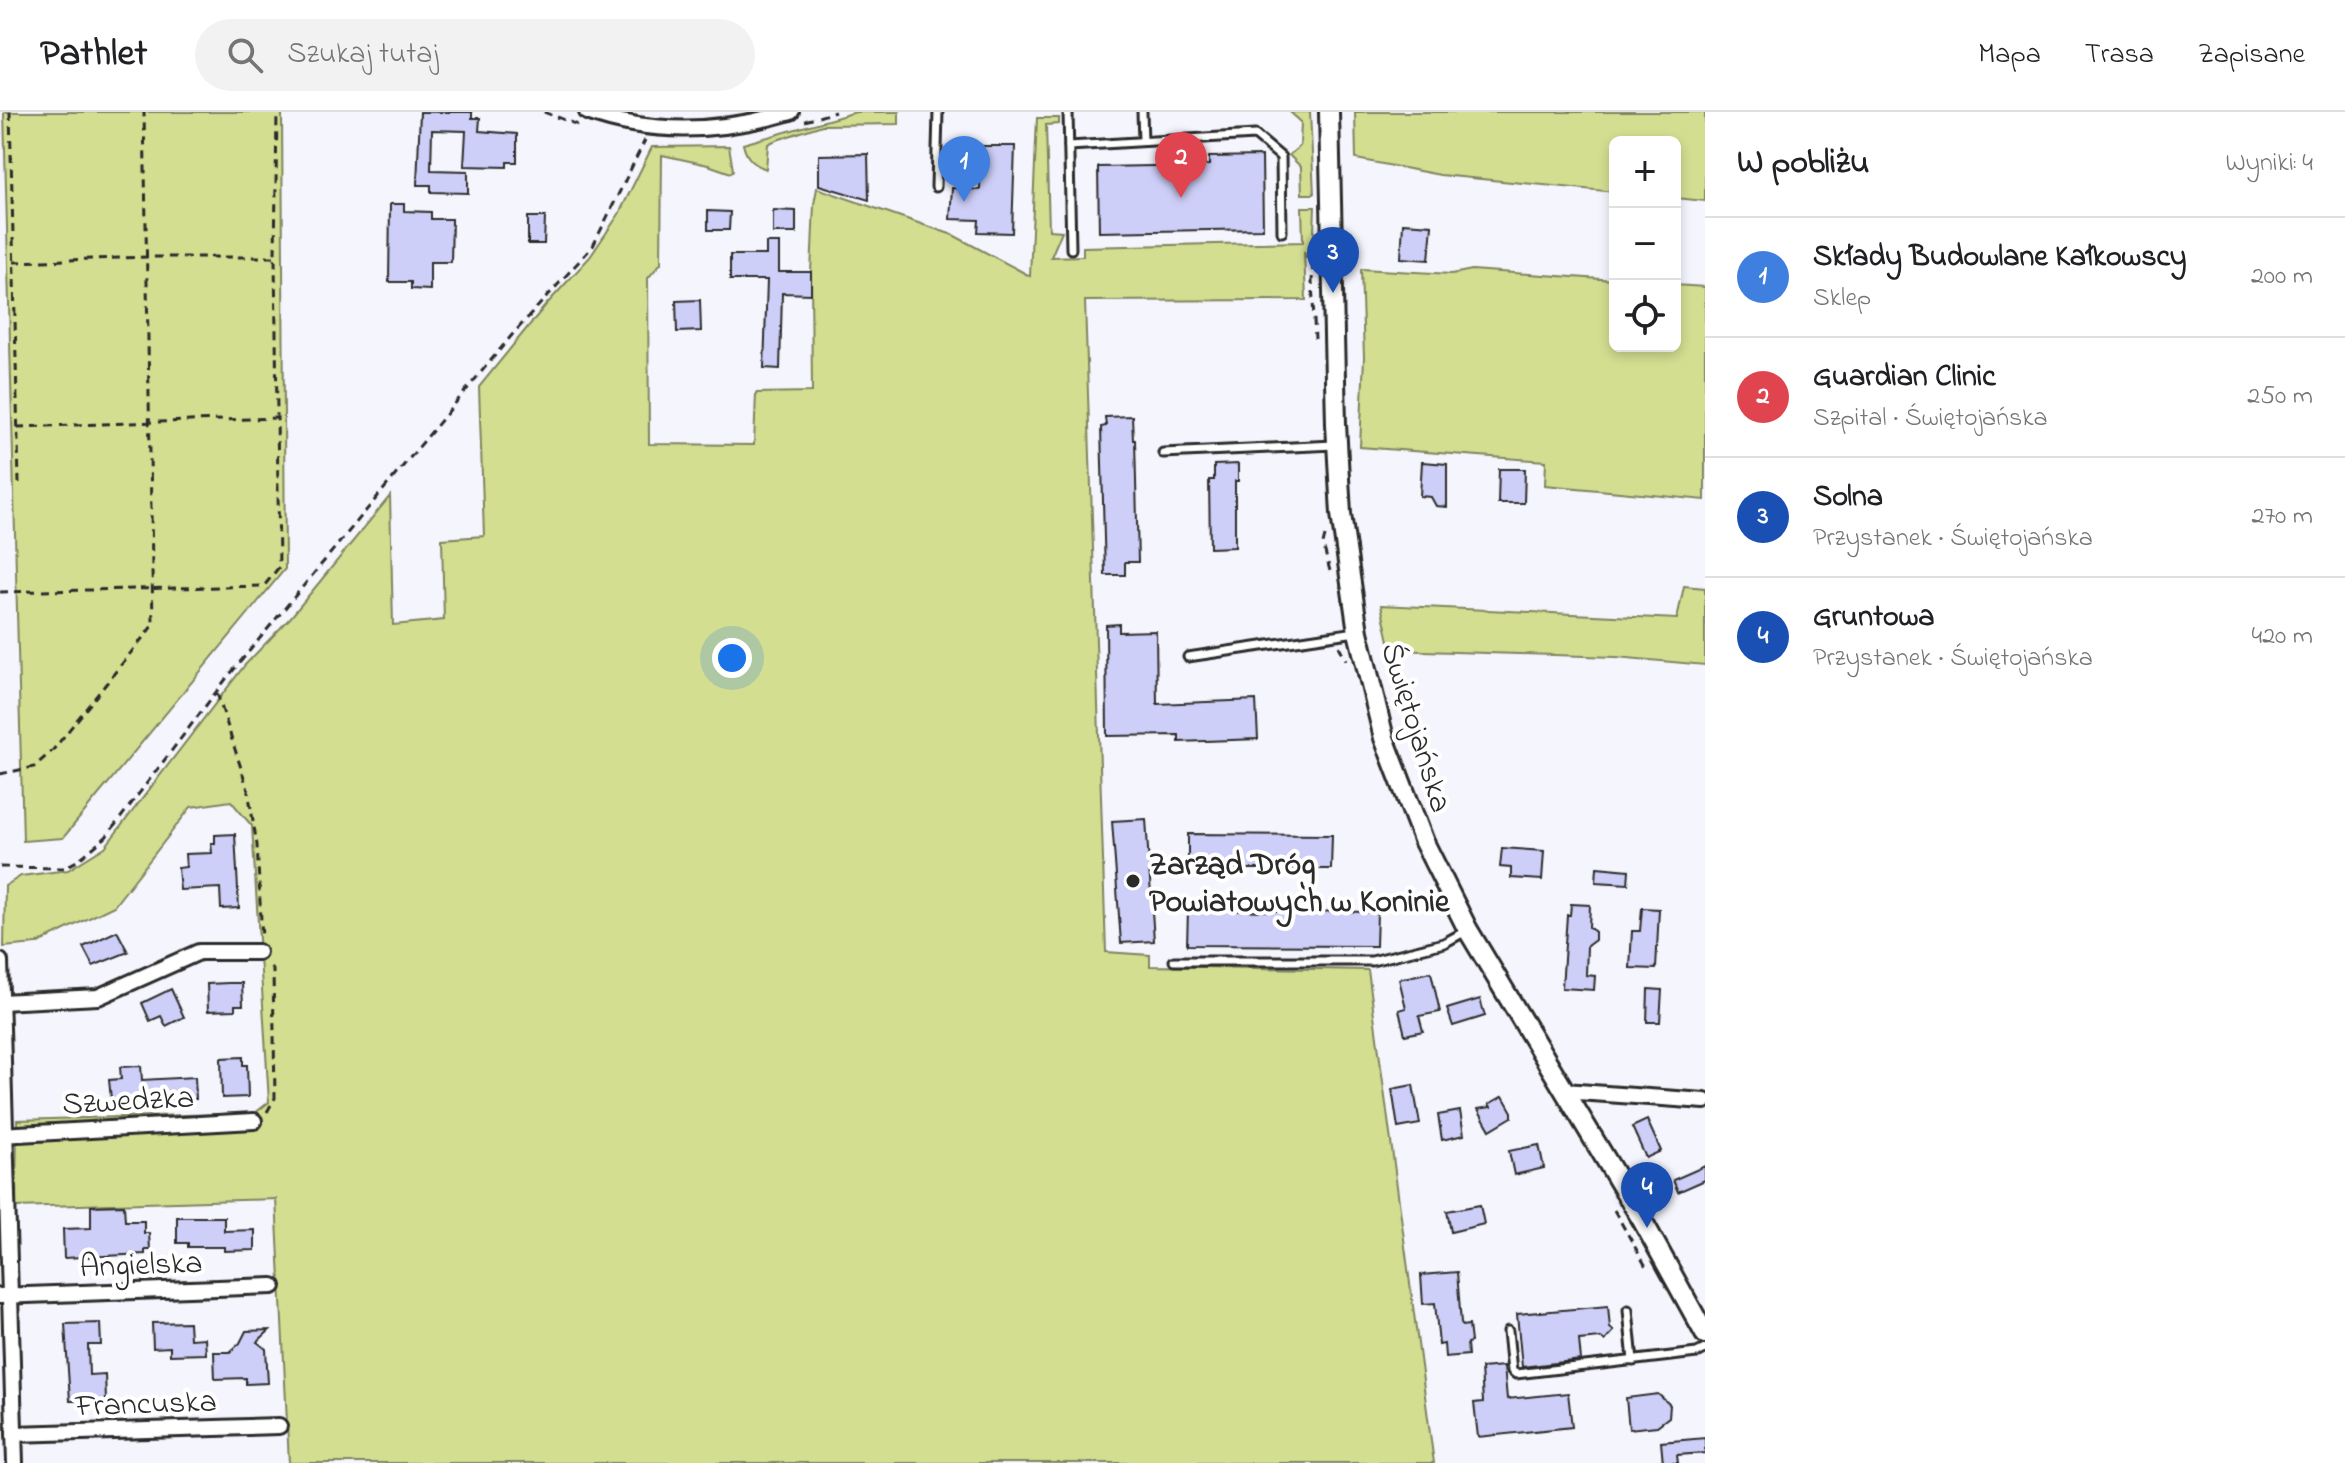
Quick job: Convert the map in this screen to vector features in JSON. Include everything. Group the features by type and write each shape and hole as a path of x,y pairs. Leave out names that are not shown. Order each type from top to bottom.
{"street":[{"path":"587,112 609,120 696,130 791,112"},
{"name":"Świętojańska","path":"1329,112 1337,445 1345,551 1345,634 1377,712 1403,790 1438,873 1468,930 1641,1218 1705,1334"},
{"path":"1,1002 98,997 199,952 258,952"},
{"path":"0,961 5,1296 15,1463"},
{"path":"1564,1091 1705,1101"},
{"name":"Szwedzka","path":"2,1134 254,1121"},
{"name":"Angielska","path":"5,1296 273,1286"},
{"name":"Francuska","path":"14,1434 279,1426"}],"lane":[{"path":"936,187 938,112"},
{"path":"1068,112 1071,249"},
{"path":"1142,112 1143,141"},
{"path":"1069,146 1255,135 1283,154 1282,232"},
{"path":"1163,453 1337,445"},
{"path":"1188,657 1345,634"},
{"path":"1174,961 1372,961 1444,943 1468,930"},
{"path":"1628,1310 1633,1361"},
{"path":"1508,1331 1512,1371 1516,1374 1697,1353 1705,1349"}],"path":[{"path":"10,112 19,483"},
{"path":"0,774 34,767 53,750 153,625 144,112"},
{"path":"0,592 264,586 279,567 275,257 277,112"},
{"path":"0,867 64,868 106,837 216,692 512,335 593,246 652,127"},
{"path":"1316,250 1312,318 1318,346"},
{"path":"14,262 147,257 275,257"},
{"path":"18,427 276,418"},
{"path":"1328,533 1323,544 1333,576"},
{"path":"1345,634 1343,650 1349,663"},
{"path":"216,692 248,790 257,845 263,936 258,952 273,970 275,1098 267,1112 254,1121"},
{"path":"1609,1198 1650,1271 1617,1209"}],"green space":[{"path":"4,112 282,112 285,569 63,838 23,841"},
{"path":"856,112 899,112 899,124 822,125 774,141 768,144 766,169 751,160 744,149 743,144"},
{"path":"1290,112 1310,112 1314,194 1302,194 1301,167 1289,155 1300,146 1301,122"},
{"path":"1355,112 1705,112 1705,201 1681,199 1681,136 1609,136 1609,191 1440,175 1356,159"},
{"path":"1037,118 1059,118 1059,124 1046,125 1049,230 1062,231 1051,257 1083,256 1083,247 1303,242 1302,207 1315,207 1313,256 1306,257 1304,251 1306,300 1085,301 1106,952 1150,955 1150,966 1368,970 1434,1463 289,1463 276,1199 16,1207 17,1120 255,1113 269,1102 252,826 231,801 191,807 114,906 36,944 4,947 5,886 21,876 68,870 105,847 245,665 291,617 390,496 393,625 444,620 442,539 484,536 479,387 545,306 590,257 619,214 652,147 729,146 733,170 731,173 662,155 661,263 648,278 649,444 754,445 756,393 812,392 811,273 817,188 953,235 1030,276"},
{"path":"1361,269 1452,274 1472,270 1609,280 1609,352 1681,352 1681,285 1705,287 1705,500 1545,485 1546,461 1360,447 1364,357"},
{"path":"1684,586 1705,588 1705,665 1616,657 1391,650 1381,605 1677,619"}],"building":[{"path":"420,112 472,112 472,118 480,118 479,131 517,134 517,162 507,162 507,167 464,166 466,131 432,130 431,170 468,171 468,193 431,192 431,185 417,185"},
{"path":"981,146 1015,146 1012,233 978,232 979,220 950,219 952,188 980,190"},
{"path":"868,154 869,200 819,185 819,155"},
{"path":"1262,156 1263,229 1099,232 1098,167 1209,165 1209,157"},
{"path":"390,204 404,204 404,211 431,212 431,219 452,219 451,262 430,262 430,290 411,289 411,282 389,282"},
{"path":"773,210 796,211 796,233 773,233"},
{"path":"708,211 730,212 729,230 708,230"},
{"path":"528,217 545,217 544,244 528,244"},
{"path":"1403,223 1432,225 1429,260 1401,258"},
{"path":"766,243 779,243 779,272 811,272 811,294 782,293 780,369 764,368 767,280 730,280 730,255 766,255"},
{"path":"700,300 701,331 677,332 676,301"},
{"path":"1132,416 1138,562 1125,562 1125,575 1105,575 1101,427 1106,426 1105,417"},
{"path":"1422,462 1447,464 1447,507 1436,506 1431,497 1420,496"},
{"path":"1238,464 1235,547 1210,548 1209,480 1214,480 1214,465"},
{"path":"1499,469 1525,469 1524,503 1498,503"},
{"path":"1119,624 1119,632 1156,631 1157,704 1256,700 1258,739 1179,742 1179,735 1107,736 1106,625"},
{"name":"Zarząd Dróg Powiatowych w Koninie","path":"1146,819 1154,941 1121,943 1112,821"},
{"path":"235,834 239,908 221,909 220,888 180,890 178,868 186,867 185,854 212,853 211,843 215,843 215,835"},
{"path":"1188,834 1332,835 1331,869 1188,869"},
{"path":"1502,848 1544,851 1542,880 1511,878 1511,868 1500,867"},
{"path":"1597,867 1629,870 1628,884 1596,882"},
{"path":"1571,904 1590,905 1589,927 1595,932 1595,940 1587,946 1586,975 1595,976 1594,990 1562,988 1567,915 1570,915"},
{"path":"1642,908 1659,909 1656,969 1630,968 1632,931 1640,931"},
{"path":"1188,910 1377,912 1376,946 1187,945"},
{"path":"117,931 128,952 93,966 83,947"},
{"path":"1431,972 1440,1012 1419,1016 1423,1031 1405,1035 1399,1010 1406,1008 1399,979"},
{"path":"242,983 243,1005 235,1005 235,1010 208,1011 207,984"},
{"path":"171,989 184,1017 166,1026 161,1016 150,1021 142,1003"},
{"path":"1648,989 1662,990 1660,1022 1647,1022"},
{"path":"1480,999 1485,1016 1453,1026 1447,1009"},
{"path":"243,1057 243,1065 247,1065 248,1097 222,1098 221,1058"},
{"path":"141,1066 142,1080 195,1077 196,1099 111,1099 109,1080 121,1079 120,1067"},
{"path":"1413,1085 1420,1124 1398,1128 1392,1089"},
{"path":"1503,1096 1512,1117 1490,1130 1478,1109 1491,1107 1489,1104"},
{"path":"1460,1111 1464,1135 1442,1140 1438,1115"},
{"path":"1647,1120 1661,1151 1646,1158 1632,1127"},
{"path":"1539,1145 1544,1168 1514,1175 1509,1151"},
{"path":"1705,1166 1705,1180 1678,1192 1673,1180"},
{"path":"124,1205 125,1221 144,1221 144,1233 149,1233 150,1250 145,1250 145,1254 64,1258 63,1229 91,1228 91,1206"},
{"path":"1480,1205 1484,1224 1451,1232 1447,1211"},
{"path":"177,1217 224,1217 224,1231 255,1230 255,1250 224,1251 224,1247 188,1247 188,1243 177,1243"},
{"path":"1457,1272 1461,1323 1462,1326 1469,1325 1471,1342 1467,1343 1468,1355 1445,1357 1444,1344 1439,1345 1435,1303 1423,1304 1421,1275"},
{"path":"1608,1306 1610,1328 1614,1331 1605,1341 1601,1338 1579,1340 1581,1360 1522,1367 1517,1314"},
{"path":"189,1322 190,1339 205,1338 206,1354 170,1355 170,1347 153,1348 152,1323"},
{"path":"100,1323 101,1345 88,1345 89,1375 105,1374 106,1401 70,1401 65,1324"},
{"path":"270,1330 257,1342 266,1349 268,1383 246,1384 246,1378 215,1379 214,1352 230,1352 240,1343 246,1331"},
{"path":"1504,1366 1507,1399 1568,1393 1572,1427 1478,1437 1474,1403 1483,1402 1481,1368"},
{"path":"1658,1394 1670,1405 1669,1417 1657,1426 1629,1429 1626,1398"},
{"path":"1705,1438 1705,1453 1677,1455 1678,1463 1663,1463 1661,1442"}],"place":[{"name":"Guardian Clinic","path":"1181,198"},
{"name":"Składy Budowlane Kałkowscy","path":"964,202"},
{"name":"Solna","path":"1333,293"},
{"name":"Zarząd Dróg Powiatowych w Koninie","path":"1133,881"},
{"name":"Gruntowa","path":"1647,1228"}]}
